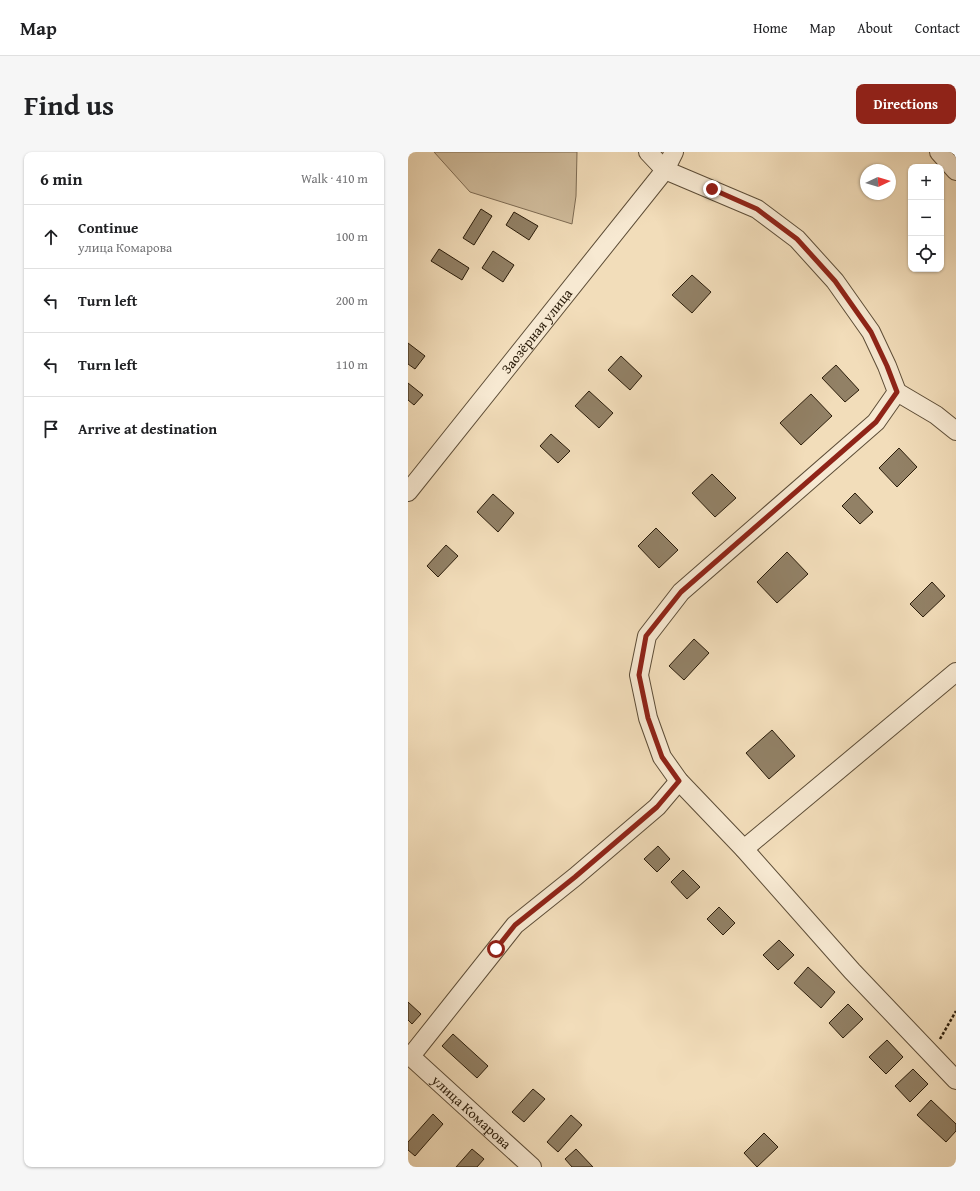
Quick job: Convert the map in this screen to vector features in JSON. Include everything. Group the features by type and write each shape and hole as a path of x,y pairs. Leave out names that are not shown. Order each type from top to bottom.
{"street":[{"path":"648,152 665,170 757,209 797,239 835,281 871,332 897,392 936,415 956,431"},
{"name":"Заозёрная улица","path":"408,492 665,170 674,152"},
{"path":"939,152 956,171"},
{"path":"897,392 876,422 681,592 646,636 639,675 648,718 662,757 679,781 744,849 901,1024 956,1080"},
{"path":"744,849 956,672"},
{"name":"улица Комарова","path":"532,1167 409,1055 515,925 575,877 657,807 679,781"}],"path":[{"path":"931,1053 956,1011"}],"shaded area":[{"path":"434,152 577,152 576,196 572,224 470,192"}],"building":[{"path":"481,209 492,216 474,245 463,238"},
{"path":"514,212 538,226 529,240 506,225"},
{"path":"439,249 469,268 462,280 431,261"},
{"path":"493,251 514,265 503,282 482,268"},
{"path":"692,275 711,292 692,313 672,295"},
{"path":"408,343 425,356 415,369 408,364"},
{"path":"621,356 642,376 630,390 608,370"},
{"path":"836,365 859,390 845,402 822,378"},
{"path":"408,383 423,395 414,405 408,400"},
{"path":"589,391 613,413 599,428 575,406"},
{"path":"811,394 832,416 801,445 780,423"},
{"path":"551,434 570,451 558,463 540,446"},
{"path":"899,448 917,467 897,487 879,468"},
{"path":"712,474 736,498 715,517 692,493"},
{"path":"855,493 873,512 860,524 842,506"},
{"path":"493,494 514,513 498,532 477,512"},
{"path":"656,528 678,550 659,568 638,546"},
{"path":"446,545 458,556 438,577 427,566"},
{"path":"787,552 808,574 777,603 757,582"},
{"path":"932,582 945,596 923,617 910,604"},
{"path":"694,639 709,653 684,680 669,666"},
{"path":"772,730 795,756 769,779 746,753"},
{"path":"658,846 670,859 657,872 644,859"},
{"path":"683,870 700,887 687,899 671,882"},
{"path":"719,907 735,923 723,935 707,919"},
{"path":"779,940 794,955 778,970 763,955"},
{"path":"808,967 835,992 821,1008 794,983"},
{"path":"408,1002 421,1014 412,1024 408,1020"},
{"path":"848,1004 863,1019 843,1038 829,1023"},
{"path":"453,1034 488,1066 477,1078 442,1046"},
{"path":"887,1040 903,1057 886,1074 869,1057"},
{"path":"913,1069 928,1084 910,1102 895,1086"},
{"path":"533,1089 545,1099 524,1122 512,1112"},
{"path":"931,1100 956,1124 956,1131 946,1142 917,1115"},
{"path":"433,1114 443,1124 415,1156 408,1150 408,1142"},
{"path":"571,1115 582,1125 558,1152 547,1142"},
{"path":"764,1133 778,1147 757,1167 744,1153"},
{"path":"472,1149 484,1159 477,1167 456,1167"},
{"path":"576,1149 593,1167 572,1167 565,1159"}],"route":[{"path":"496,949 515,925 575,877 657,807 679,781 662,757 648,718 639,675 646,636 681,592 876,422 897,392 871,332 835,281 797,239 757,209 712,189"}]}
